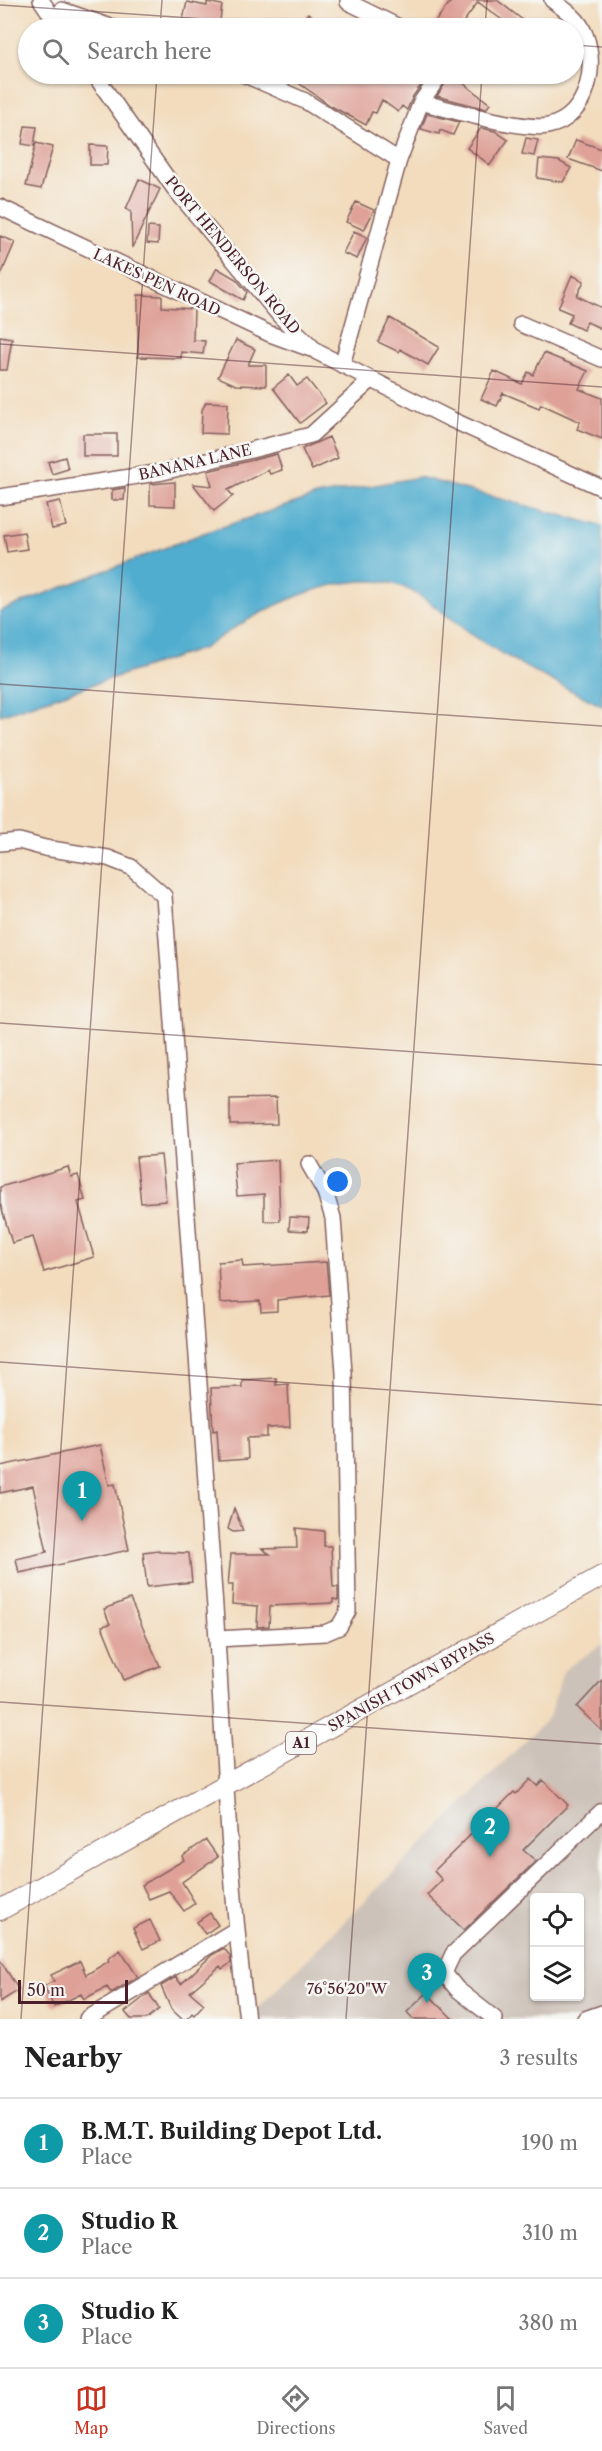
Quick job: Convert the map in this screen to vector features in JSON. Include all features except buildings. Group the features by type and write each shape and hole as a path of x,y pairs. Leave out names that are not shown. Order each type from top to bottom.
{"main road":[{"name":"SPANISH TOWN BYPASS","path":"0,1910 602,1576"}],"street":[{"path":"552,0 573,18"},
{"path":"43,2 53,18"},
{"path":"348,2 381,18"},
{"path":"62,10 85,18"},
{"path":"421,102 488,118 546,127 561,122 578,110 588,79 588,41 584,32"},
{"name":"PORT HENDERSON ROAD","path":"101,84 174,188 280,316 317,352 370,381 602,488"},
{"path":"266,84 305,101 399,160"},
{"path":"342,365 399,160 421,102 434,84"},
{"name":"LAKES PEN ROAD","path":"0,207 260,329 317,352"},
{"path":"521,324 602,359"},
{"name":"BANANA LANE","path":"0,497 163,472 311,435 370,381"},
{"path":"0,843 19,841 45,848 108,858 131,867 164,896 217,1639 224,1786 239,1954 248,2019"},
{"path":"217,1639 325,1633 339,1627 348,1611 344,1373 333,1218 325,1192 309,1164"},
{"path":"495,2019 457,1989 444,1973 453,1954 602,1811"},
{"path":"87,2019 237,1929"},
{"path":"585,2019 602,2013"}],"shaded area":[{"path":"602,1644 602,2019 259,2019 258,2008 549,1717 563,1671"}],"water":[{"path":"419,477 602,526 602,706 489,646 408,589 385,582 362,581 314,590 266,610 204,648 0,715 0,611 204,533 316,496"}],"place":[{"name":"B.M.T. Building Depot Ltd.","path":"82,1521"},
{"name":"Studio R","path":"490,1857"},
{"name":"Studio K","path":"427,2003"}]}
